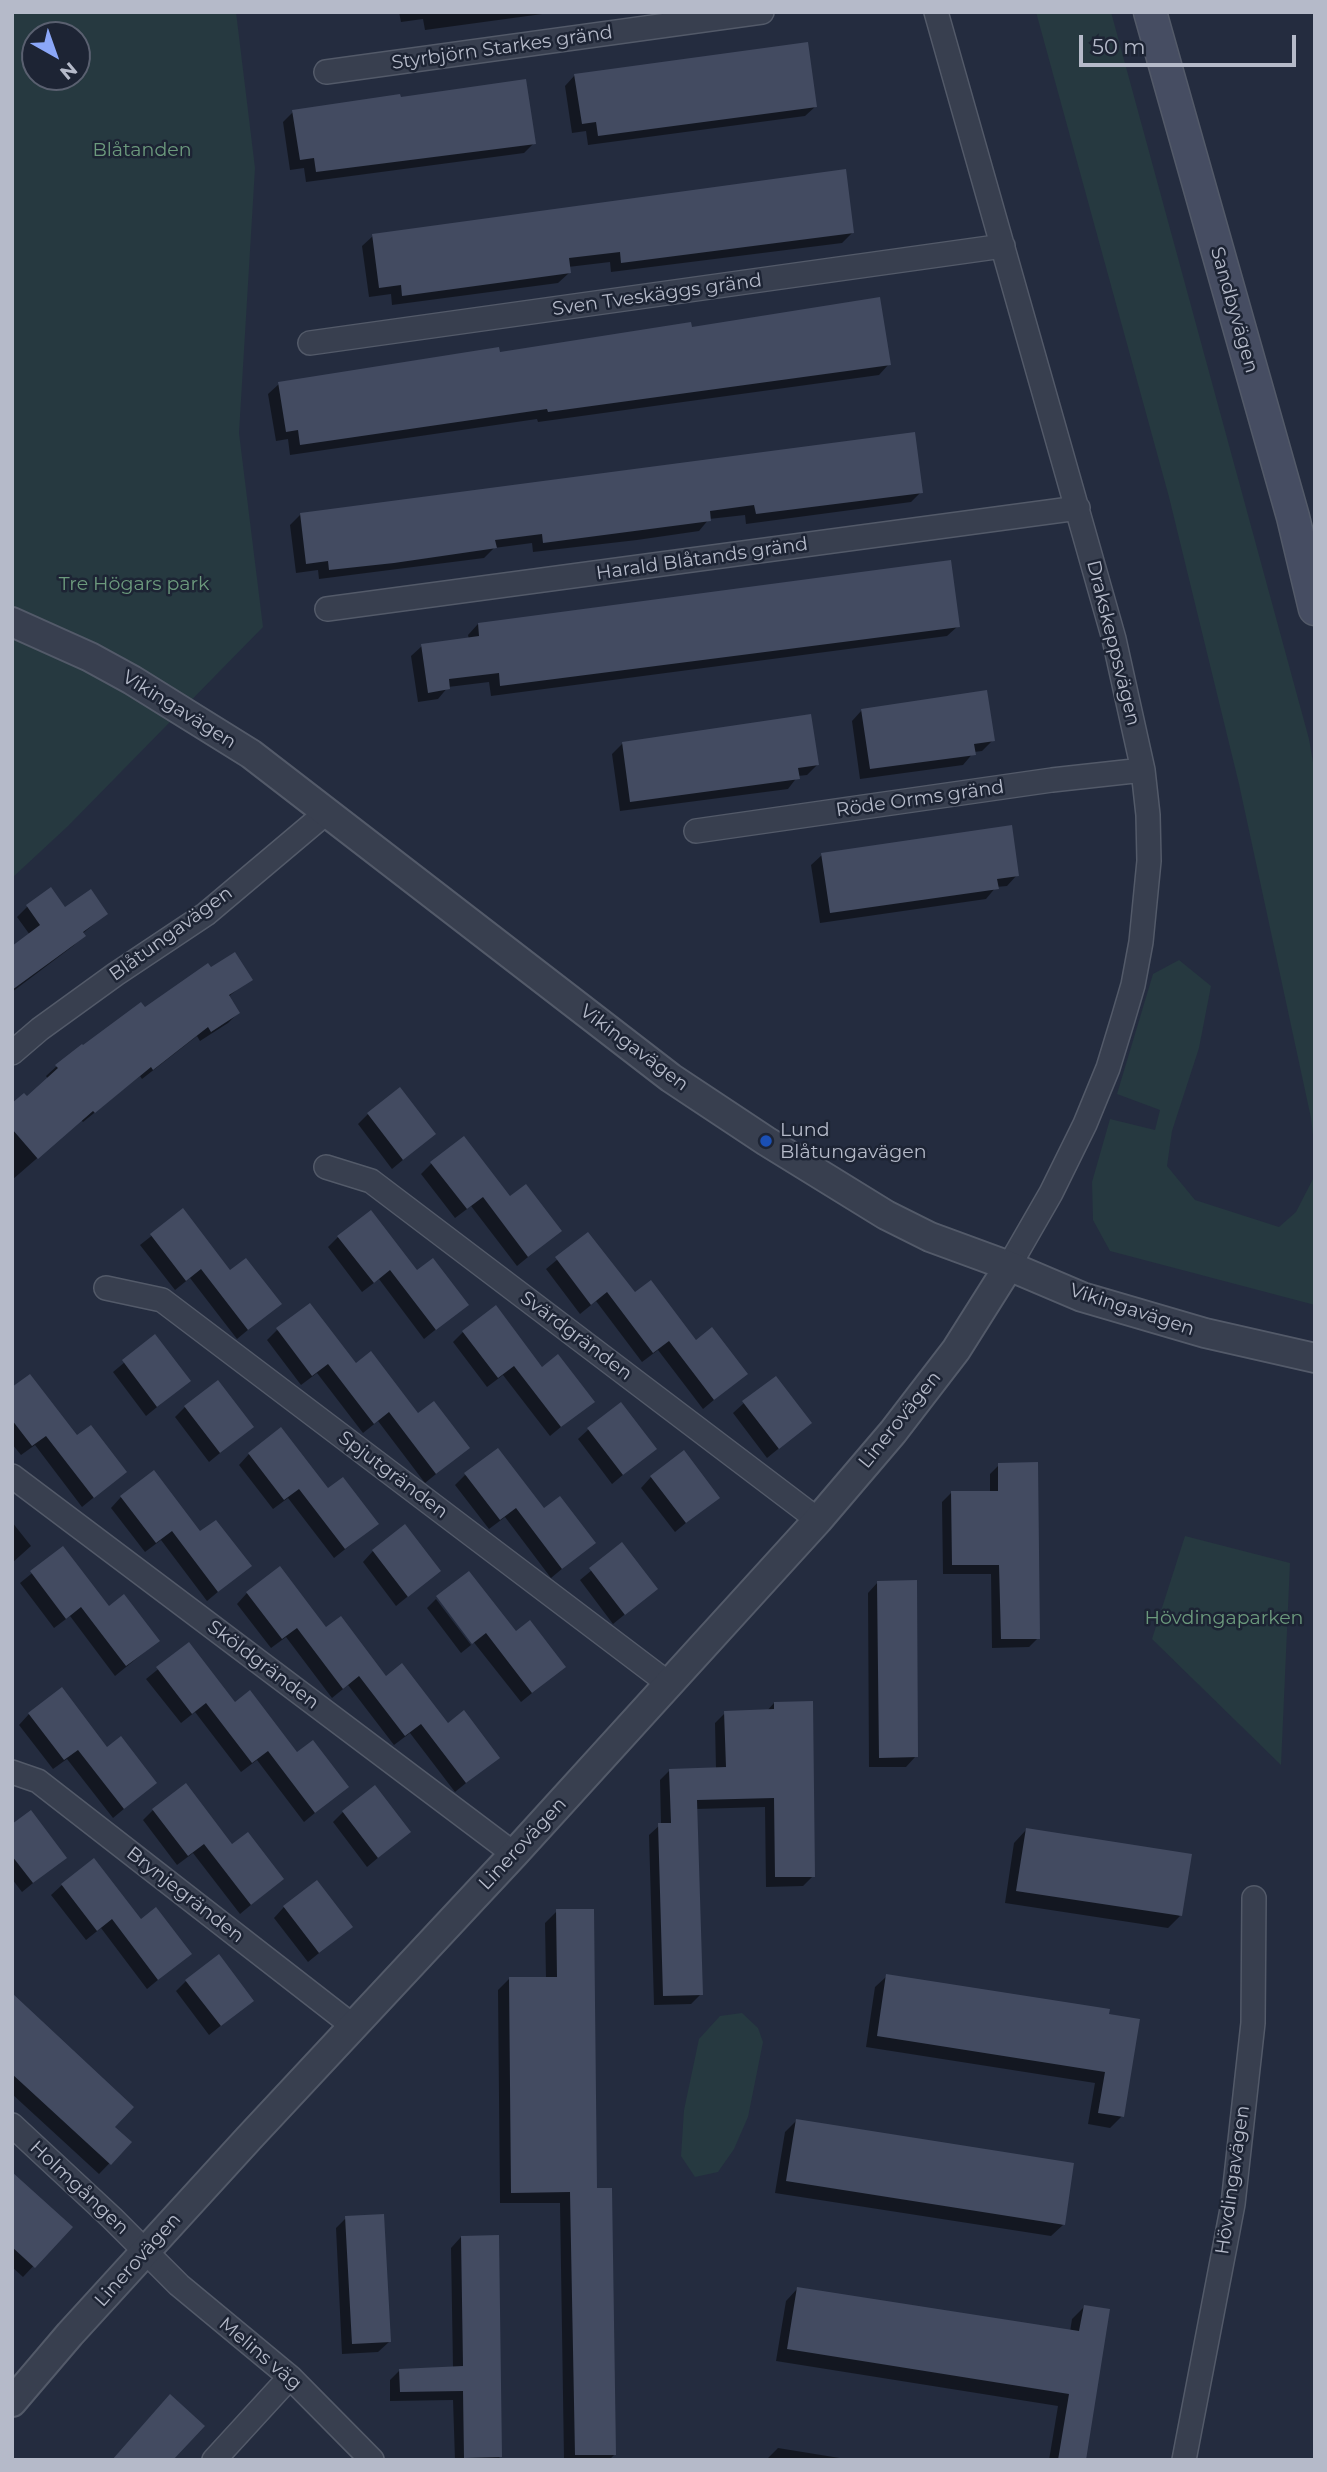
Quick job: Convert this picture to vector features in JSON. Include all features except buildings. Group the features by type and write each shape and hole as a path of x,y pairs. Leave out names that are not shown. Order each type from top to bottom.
{"main road":[{"name":"Sandbyvägen","path":"1150,12 1293,517 1315,609"}],"street":[{"name":"Styrbjörn Starkes gränd","path":"326,72 762,12"},
{"name":"Drakskeppsvägen","path":"936,12 1117,652 1143,770 1148,815 1149,861 1141,942 1133,985 1108,1068 1085,1124 1051,1193 1009,1266"},
{"name":"Sven Tveskäggs gränd","path":"310,343 1003,246"},
{"name":"Harald Blåtands gränd","path":"327,609 1077,508"},
{"name":"Vikingavägen","path":"12,622 90,657 132,680 251,754 671,1078 886,1215 930,1237 1082,1297 1205,1333 1315,1358"},
{"name":"Röde Orms gränd","path":"696,831 1052,780 1143,770"},
{"name":"Blåtungavägen","path":"12,1053 40,1029 116,974 206,914 327,812"},
{"name":"Svärdgränden","path":"326,1167 371,1181 818,1520"},
{"name":"Linerovägen","path":"12,2402 146,2252 818,1520 956,1350 1009,1266"},
{"name":"Spjutgränden","path":"106,1288 162,1300 669,1684"},
{"name":"Sköldgränden","path":"12,1476 513,1854"},
{"name":"Brynjegränden","path":"12,1772 38,1781 353,2026"},
{"name":"Hövdingavägen","path":"1184,2460 1233,2204 1253,2023 1254,1898"},
{"name":"Holmgången","path":"12,2125 146,2252"},
{"name":"Melins väg","path":"146,2252 179,2285 290,2377 372,2460"},
{"path":"214,2460 290,2377"}],"green space":[{"name":"Tre Högars park","path":"12,12 236,12 255,168 239,433 263,627 68,826 12,878"},
{"path":"1036,12 1111,12 1309,739 1315,774 1315,1153 1311,1118 1239,784 1169,497"},
{"path":"1179,960 1211,986 1199,1048 1172,1131 1167,1166 1195,1200 1279,1227 1296,1212 1315,1175 1315,1305 1110,1251 1093,1220 1092,1182 1110,1119 1155,1130 1160,1110 1117,1094 1153,974"},
{"name":"Hövdingaparken","path":"1185,1536 1290,1563 1281,1765 1152,1639"},
{"path":"742,2013 758,2028 763,2042 748,2117 734,2149 718,2172 695,2177 681,2156 684,2110 699,2039 720,2016"}],"place":[{"name":"Lund Blåtungavägen","path":"766,1141"}],"park label":[{"name":"Blåtanden","path":"142,150"}]}
